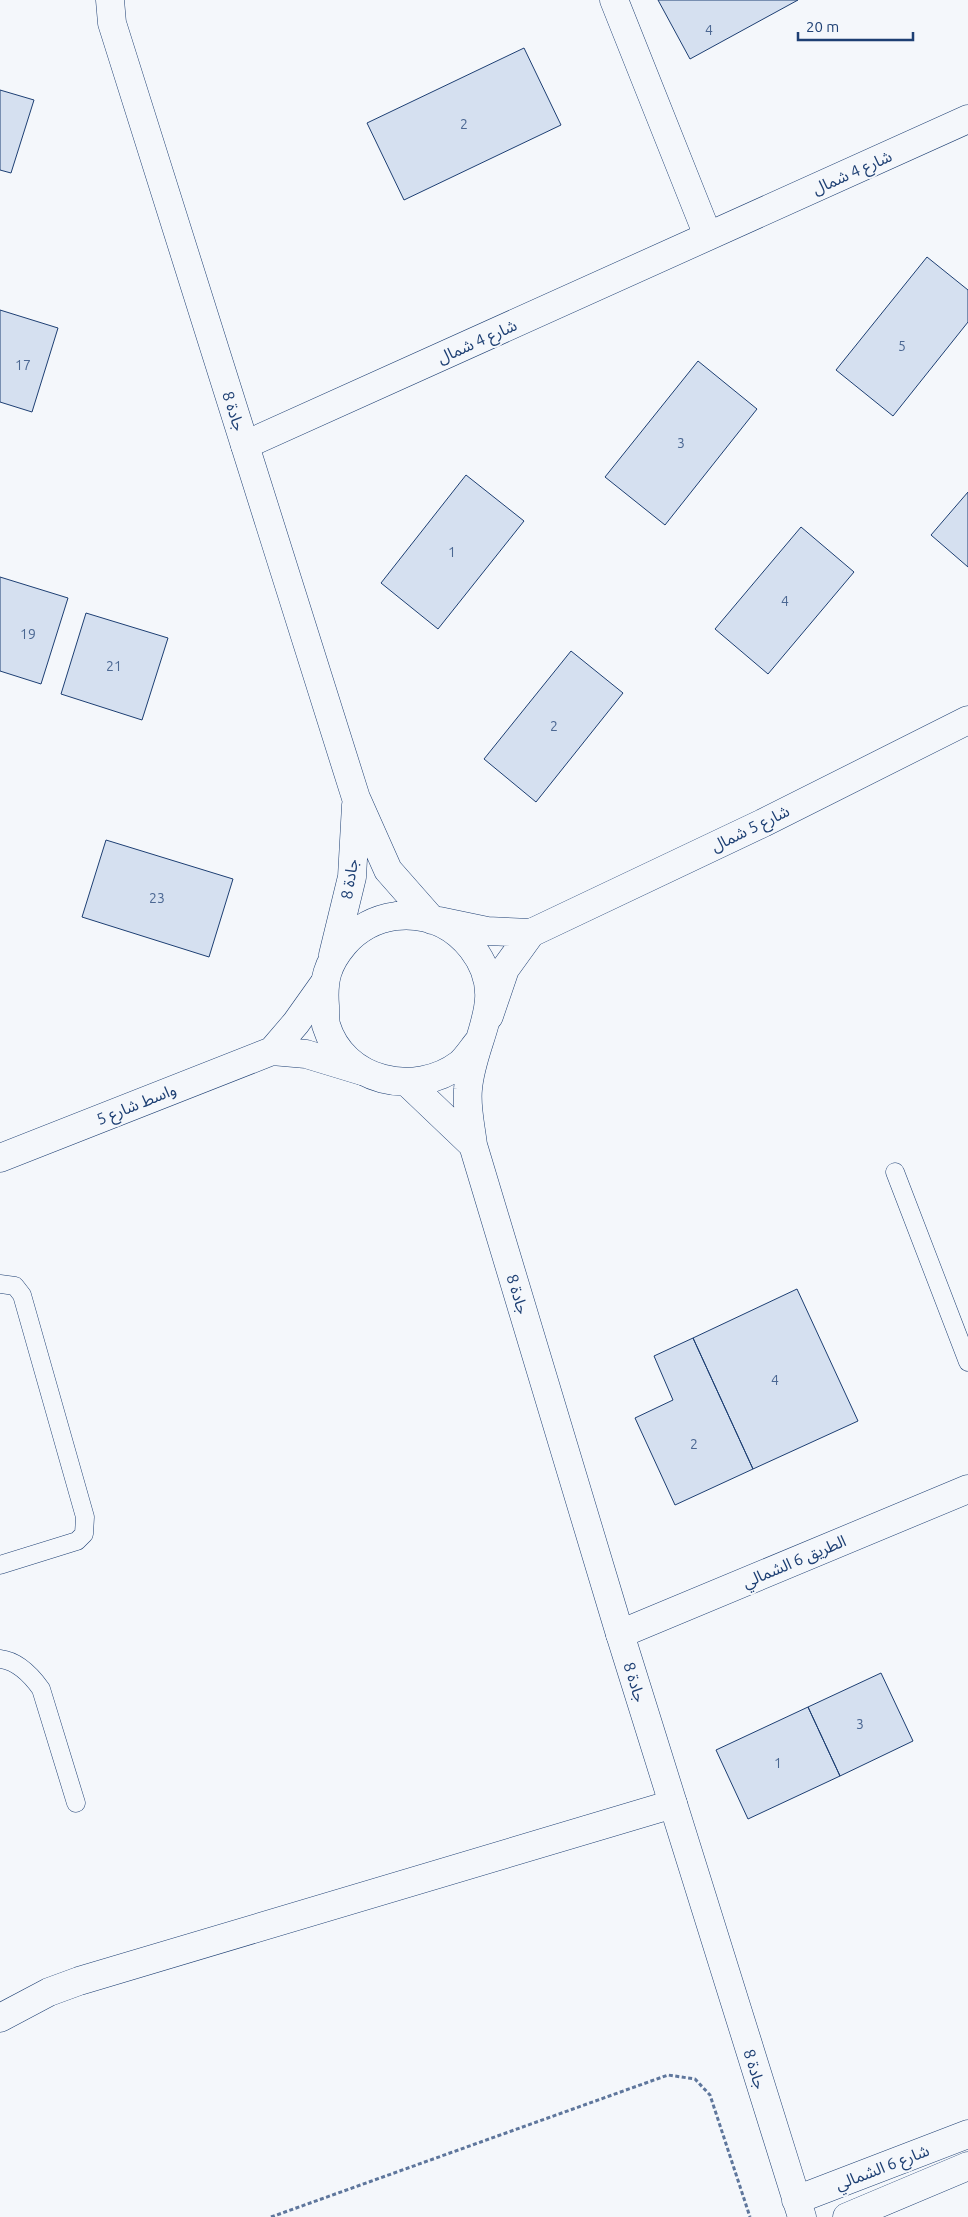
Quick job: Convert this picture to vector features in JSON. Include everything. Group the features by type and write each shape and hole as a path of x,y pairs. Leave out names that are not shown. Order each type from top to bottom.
{"street":[{"name":"جادة 8","path":"93,0 111,11 356,798 388,870 436,920"},
{"path":"614,0 708,236"},
{"name":"شارع 4 شمال","path":"245,445 968,119"},
{"name":"شارع 5 شمال","path":"436,920 487,931 531,933 763,823 968,720"},
{"name":"جادة 8","path":"333,957 352,877 356,798"},
{"path":"410,915 436,920 462,936 480,959 490,993 483,1031 460,1064 435,1078 408,1083 379,1079 362,1071 340,1051 326,1025 323,985 333,957 356,931 383,918 410,915"},
{"name":"شارع 5 شمال","path":"483,1031 505,969 531,933"},
{"name":"واسط شارع 5","path":"0,1158 272,1050 296,1023 323,985"},
{"name":"جادة 8","path":"483,1031 468,1089 473,1145 620,1634 799,2209"},
{"name":"واسط شارع 5","path":"272,1050 306,1054 362,1071"},
{"name":"جادة 8","path":"408,1083 473,1145"},
{"name":"الطريق 6 الشمالي","path":"620,1634 968,1489"},
{"path":"0,2018 27,2002 79,1981 673,1804"},
{"name":"شارع 6 الشمالي","path":"799,2209 968,2134"},
{"name":"شارع 6 الشمالي","path":"847,2217 968,2166"}],"lane":[{"path":"896,1172 968,1362"},
{"path":"0,1284 15,1286 22,1295 85,1517 84,1534 76,1541 0,1565"},
{"path":"0,1659 19,1666 32,1676 41,1689 76,1803"}],"path":[{"path":"271,2217 668,2075 695,2079 710,2096 750,2217"}],"building":[{"path":"658,0 798,0 690,59"},
{"path":"524,48 561,125 404,200 367,123"},
{"path":"0,90 34,100 11,173 0,170"},
{"path":"927,257 968,290 968,322 893,416 836,370"},
{"path":"0,310 58,328 32,412 0,402"},
{"path":"698,361 757,409 665,525 605,477"},
{"path":"466,475 524,521 438,629 381,583"},
{"path":"968,492 968,567 931,535"},
{"path":"801,527 854,572 768,674 715,629"},
{"path":"0,577 68,598 41,684 0,671"},
{"path":"86,613 168,638 142,720 61,694"},
{"path":"571,651 623,693 536,802 484,759"},
{"path":"106,840 233,879 209,957 82,917"},
{"path":"797,1289 858,1421 753,1469 693,1338"},
{"path":"693,1338 753,1469 675,1505 635,1418 673,1400 654,1356"},
{"path":"881,1673 913,1741 840,1776 808,1707"},
{"path":"808,1707 840,1776 748,1819 716,1750"}]}
